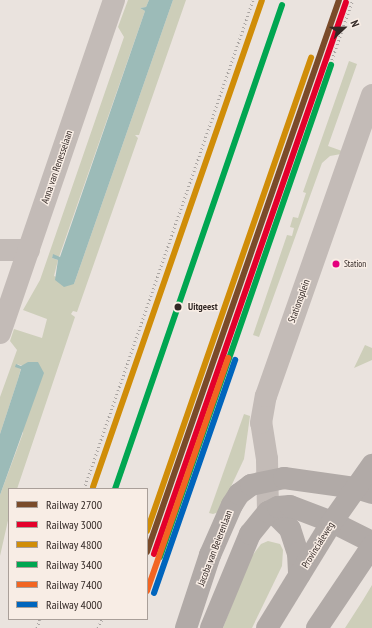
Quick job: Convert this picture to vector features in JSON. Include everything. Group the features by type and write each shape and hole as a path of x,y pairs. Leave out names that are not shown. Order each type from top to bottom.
{"main road":[{"name":"Provincialeweg","path":"267,628 332,522 364,491 372,465"},
{"name":"Jacoba van Beierenlaan","path":"186,628 210,555 232,505 239,494 251,485 268,480 297,479 364,491"},
{"path":"211,628 250,534 268,512 278,507 290,506 332,522 372,542"},
{"path":"268,512 277,516 290,529 298,553 299,575"},
{"path":"317,628 372,546"}],"street":[{"name":"Anna van Renesselaan","path":"0,333 114,0"},
{"name":"Stationsplein","path":"268,512 268,480 261,423 266,396 372,95"},
{"path":"0,250 29,250"}],"green space":[{"path":"128,0 149,0 146,7 140,8 145,11 59,257 53,255 52,258 58,260 54,276 74,284 173,0 186,0 139,135 135,135 138,138 77,312 73,311 71,314 75,317 17,488 8,488 8,520 0,556 0,495 23,433 23,366 17,364 21,368 0,434 0,397 17,350 10,341 14,329 42,338 47,319 23,310 40,280 124,37 118,27"},
{"path":"349,61 357,64 328,146 342,151 341,154 330,156 322,163 259,337 253,335 287,235 292,236 294,228 290,227 293,217 298,218 306,193 303,192"},
{"path":"365,345 372,348 372,360 354,368"},
{"path":"244,414 250,416 244,459 219,512 213,514 209,513"},
{"path":"268,541 280,544 283,550 282,566 252,628 223,628 249,560 261,544"},
{"path":"372,585 372,628 345,628 363,600"}],"water":[{"path":"149,0 173,0 74,284 64,287 55,280 58,260 52,258 53,254 60,257 145,11 140,8 146,7"},
{"path":"28,362 38,362 44,373 0,495 0,434 21,369 15,367 16,364 21,366"}],"railway":[{"path":"84,488 253,0"},
{"path":"228,358 353,0"},
{"path":"37,628 40,620"},
{"path":"98,628 102,620"}],"rail line":[{"name":"4800","path":"93,487 262,0"},
{"name":"2700","path":"148,549 339,0"},
{"name":"3000","path":"154,554 346,2"},
{"name":"3400","path":"115,488 282,5"},
{"name":"4800","path":"148,528 311,58"},
{"name":"3400","path":"160,557 331,65"},
{"name":"7400","path":"148,588 228,358"},
{"name":"4000","path":"154,593 235,360"}],"place":[{"name":"Station","path":"336,264"},
{"name":"Uitgeest","path":"178,307"}]}
